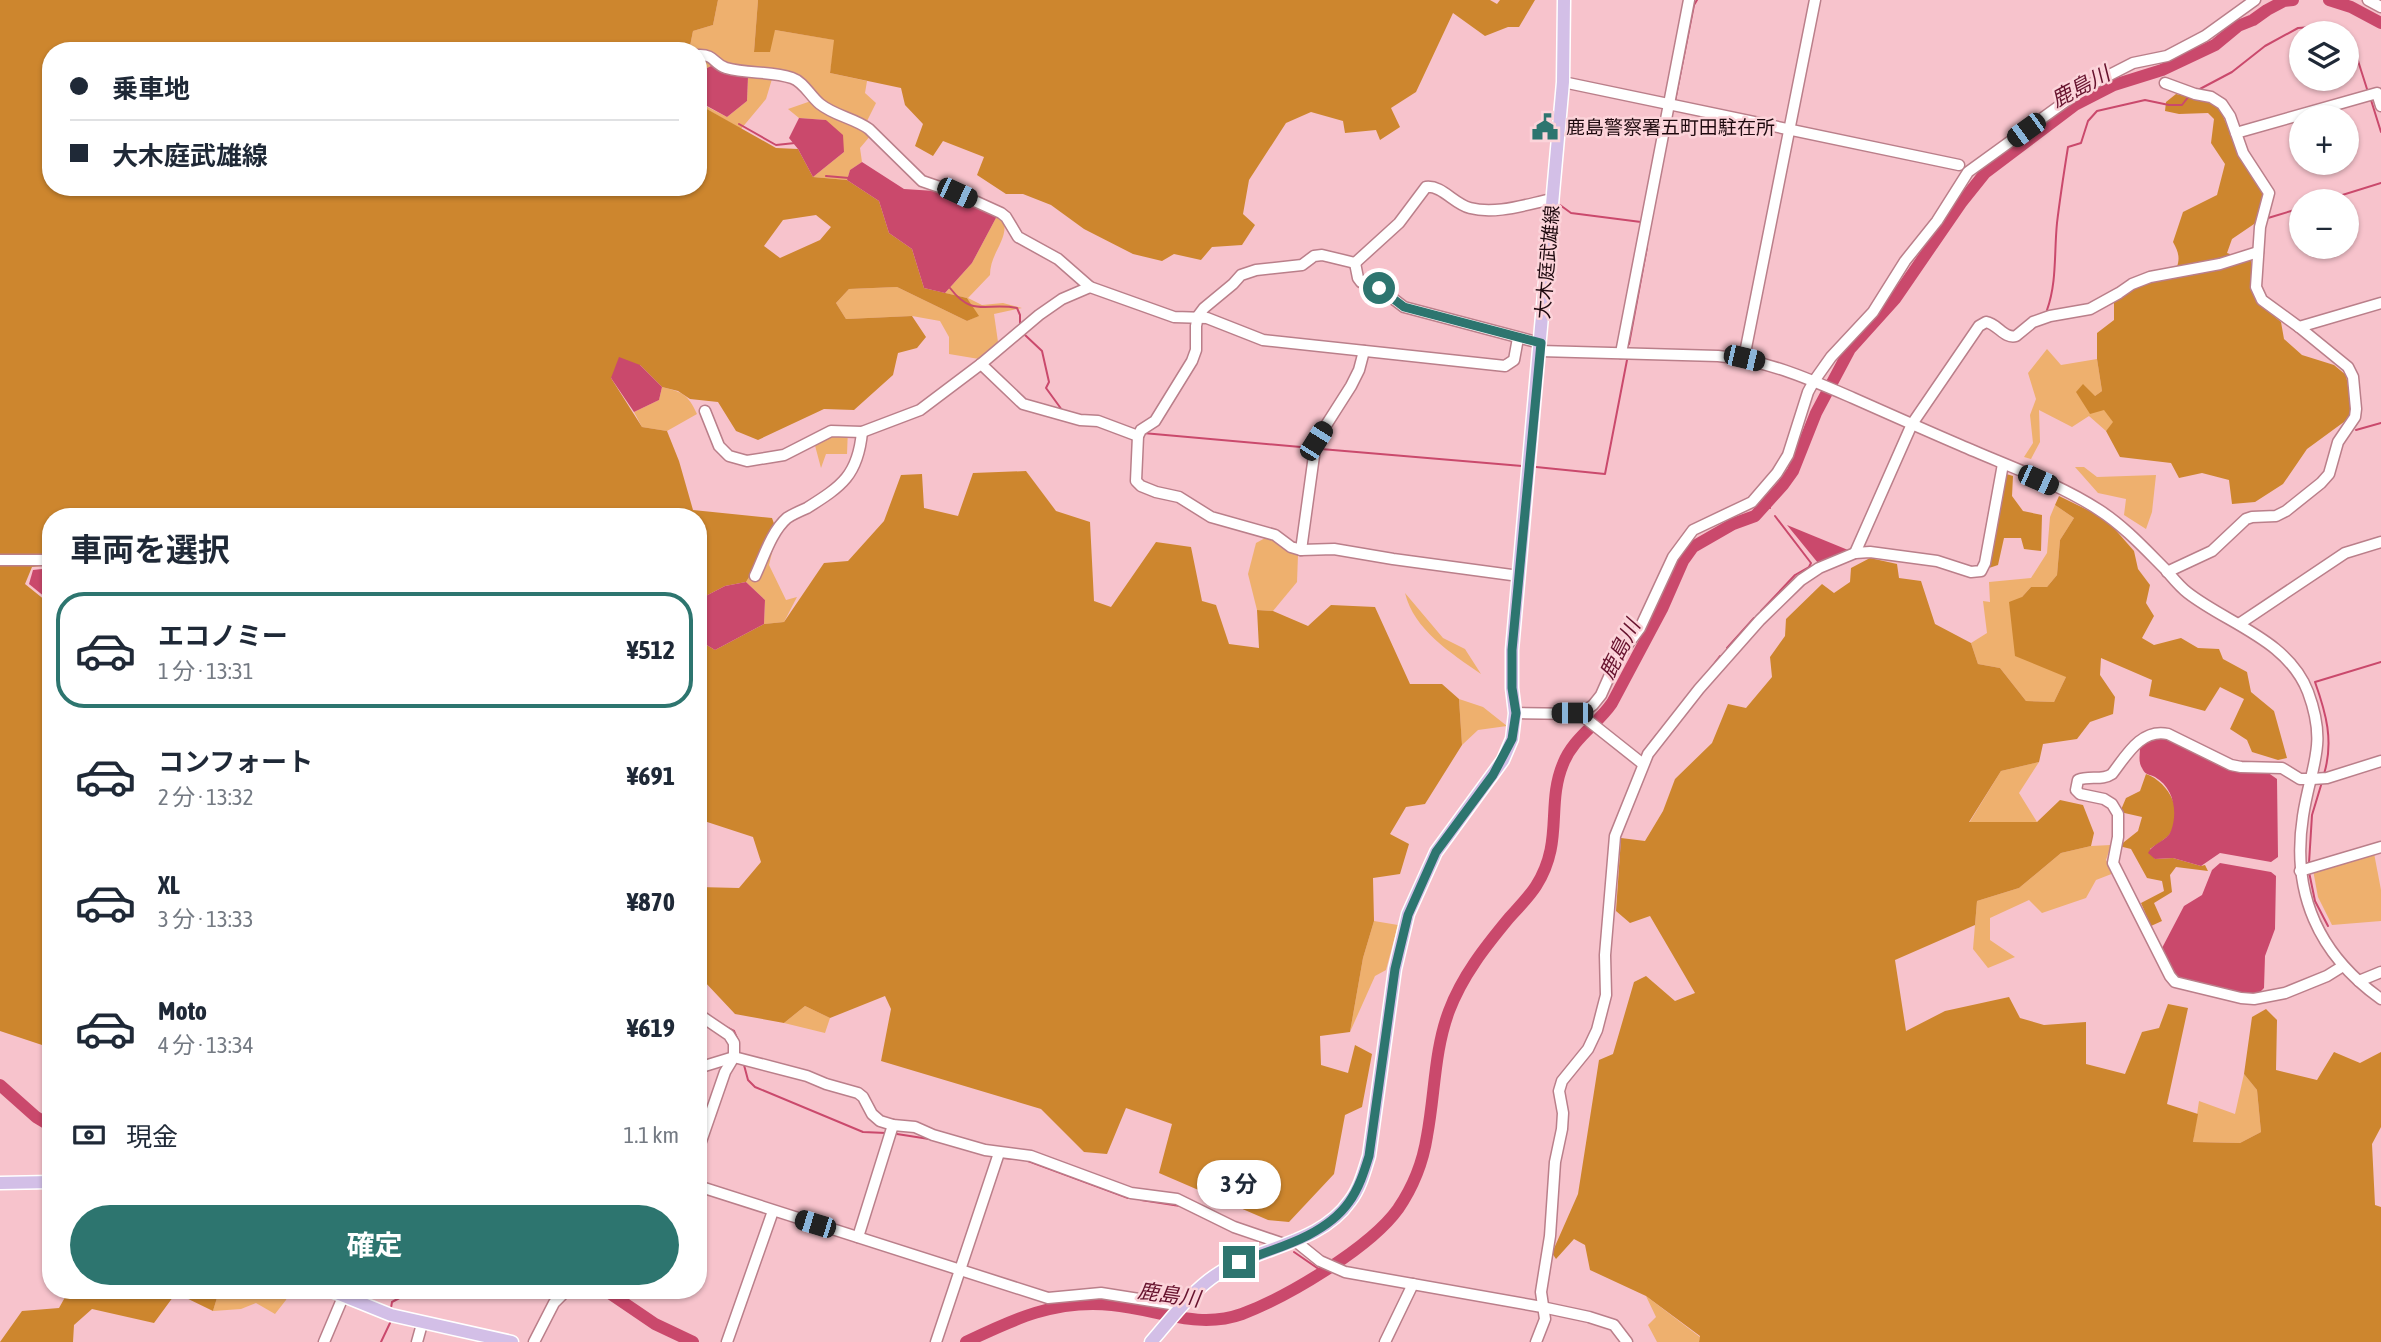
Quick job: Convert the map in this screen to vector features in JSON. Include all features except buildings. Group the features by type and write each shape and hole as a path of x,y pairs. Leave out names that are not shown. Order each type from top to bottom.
{"main road":[{"name":"大木庭武雄線","path":"1151,1342 1199,1287 1219,1272 1319,1231 1336,1218 1350,1202 1369,1156 1395,969 1408,915 1436,852 1503,760 1512,739 1516,713 1512,688 1512,650 1563,82 1564,0"},
{"path":"0,1183 42,1182"},
{"path":"347,1299 422,1324 512,1342"}],"street":[{"path":"1621,353 1673,106 1689,0"},
{"path":"1744,358 1815,0"},
{"path":"1581,715 1601,695 1617,659 1640,628 1674,557 1693,530 1752,502 1777,473 1788,455 1814,381 1831,357 1873,312 1905,261 1937,221 1968,172 2084,88 2133,63 2167,56 2205,36 2255,0"},
{"path":"2368,0 2381,7"},
{"path":"707,55 725,68 798,80 820,104 869,129 922,181 957,193 1006,217 1018,237 1058,259 1090,288 1174,317 1187,319 1198,316 1263,340 1505,366 1514,360 1518,338"},
{"path":"1563,82 1959,165"},
{"path":"2165,83 2211,97 2222,103 2230,116 2243,153 2269,193 2260,226 2256,287 2262,300 2348,367 2353,377 2355,417 2338,442 2329,474 2286,511 2276,516 2246,519 2212,551 2167,572"},
{"path":"2236,133 2377,93 2381,106"},
{"path":"1356,263 1399,223 1426,187 1436,188 1463,205 1485,211 1553,199"},
{"path":"1855,553 1912,424 1979,326 1986,322 1993,323 2012,337 2033,322 2090,309 2132,284 2150,277 2220,264 2258,252"},
{"path":"1356,263 1322,255 1314,256 1302,264 1248,272 1241,275 1204,308 1198,316 1196,350 1192,361 1155,421 1141,430 1138,436 1135,477 1141,486 1179,497 1211,517 1275,535 1291,547 1301,550 1334,549 1519,576"},
{"path":"1356,263 1361,282 1379,288 1404,307 1518,338 1540,347 1744,358 1770,365 1814,381 2003,464 2099,510 2126,530 2185,591 2279,651 2291,663 2307,689 2319,736 2303,814 2300,871 2308,905 2323,940 2343,966 2381,999"},
{"path":"705,411 719,446 729,456 747,461 784,455 831,431 862,432 920,410 981,364 1039,315 1062,299 1090,288"},
{"path":"2300,327 2381,303"},
{"path":"1301,550 1315,448 1355,378 1364,351"},
{"path":"981,364 1024,404 1080,421 1098,421 1138,436"},
{"path":"755,576 777,530 788,517 844,482 860,453 862,432"},
{"path":"1536,1342 1545,1319 1541,1292 1550,1236 1555,1162 1562,1129 1563,1113 1559,1091 1562,1081 1588,1049 1597,1030 1606,995 1605,955 1615,836 1643,764 1699,689 1760,620 1801,580 1819,568 1855,553 1870,552 1937,561 1971,572 1981,571 1985,563 2003,464"},
{"path":"2239,624 2345,553 2381,542"},
{"path":"0,560 42,560"},
{"path":"1516,713 1581,715 1643,764"},
{"path":"2343,966 2327,976 2285,993 2254,999 2175,982 2113,863 2118,836 2118,814 2112,804 2104,799 2080,794 2076,790 2078,780 2084,777 2107,778 2134,745 2151,734 2160,732 2231,765 2282,768 2300,779 2327,778 2381,761"},
{"path":"2300,871 2381,847"},
{"path":"2359,981 2381,972"},
{"path":"707,1020 729,1035 734,1043 734,1057 725,1072 707,1124"},
{"path":"707,1065 734,1057 807,1076 858,1093 880,1121 915,1127 933,1135 999,1153 1031,1156 1131,1193 1177,1199 1234,1227 1289,1242 1320,1261 1345,1272 1542,1307 1614,1325 1627,1342"},
{"path":"858,1237 893,1125"},
{"path":"937,1342 999,1153"},
{"path":"707,1189 1048,1298 1101,1293 1183,1306"},
{"path":"727,1341 773,1211"},
{"path":"1385,1342 1413,1284"},
{"path":"324,1342 341,1299"},
{"path":"534,1342 558,1299"},
{"path":"417,1342 422,1324"}],"shaded area":[{"path":"0,0 718,0 713,25 693,31 691,42 42,42 42,196 707,196 707,109 776,148 798,149 813,177 847,180 879,201 889,233 912,249 924,288 967,298 979,316 967,321 897,287 849,289 836,303 846,319 912,316 926,337 917,348 898,353 893,375 854,410 824,409 758,440 736,431 718,402 690,399 678,391 662,387 640,365 611,378 642,427 667,431 692,508 42,508 42,566 32,567 25,584 42,598 42,1045 0,1031","holes":["816,215 831,227 820,240 780,258 764,246 783,220"]},
{"path":"718,0 758,0 754,52 775,30 835,40 830,73 867,81 865,93 876,103 866,123 819,100 797,76 724,64 707,68 707,42 691,42 693,31 713,25"},
{"path":"758,0 1490,0 1497,4 1500,0 1535,0 1519,27 1508,27 1485,36 1453,13 1416,92 1391,108 1400,127 1380,140 1376,130 1345,133 1343,121 1311,112 1286,123 1249,180 1243,214 1255,225 1242,245 1212,247 1201,260 1174,254 1162,261 1133,254 1084,229 1051,205 1023,194 1006,194 977,175 984,157 943,141 933,156 915,146 923,124 905,105 901,88 830,73 834,40 775,30 770,52 754,52"},
{"path":"711,66 748,77 747,101 727,117 707,106 707,68"},
{"path":"748,77 772,79 766,99 741,129 707,109 707,107 727,117 747,101"},
{"path":"2176,94 2211,102 2220,109 2240,156 2261,188 2264,202 2257,222 2232,239 2227,253 2251,261 2254,289 2261,302 2281,322 2284,339 2302,355 2334,365 2346,375 2352,408 2348,419 2307,449 2283,484 2255,502 2232,504 2229,480 2202,473 2179,478 2171,463 2120,457 2106,431 2113,422 2104,410 2090,414 2076,392 2083,384 2095,396 2102,391 2097,359 2097,333 2114,320 2114,301 2140,285 2172,277 2178,260 2173,242 2183,212 2217,195 2225,164 2211,143 2214,119 2208,113 2179,114 2165,111 2166,102"},
{"path":"811,101 871,135 860,148 862,162 850,170 847,180 813,177 844,152 826,120 799,118 788,109"},
{"path":"799,118 826,120 843,135 844,152 813,177 789,138"},
{"path":"862,162 904,189 935,191 997,216 972,263 945,293 924,288 912,249 889,233 879,201 847,180 850,170"},
{"path":"997,216 1004,221 1005,228 990,275 968,298 982,305 1003,303 1022,308 994,314 998,342 979,359 949,354 949,337 940,321 912,316 846,319 836,303 849,289 897,287 967,321 978,316 967,298 945,293 972,263"},
{"path":"2047,349 2061,365 2097,359 2102,391 2095,396 2114,422 2106,431 2089,416 2072,427 2039,410 2040,442 2031,459 2024,457 2033,443 2030,415 2036,399 2028,373"},
{"path":"619,357 640,365 662,387 659,400 634,412 611,378"},
{"path":"662,387 684,395 697,414 667,431 642,427 634,412 659,400"},
{"path":"838,426 848,428 847,454 826,454 821,468 813,438"},
{"path":"2075,467 2084,467 2097,477 2156,475 2152,512 2146,529 2124,515 2126,499 2098,493"},
{"path":"1026,471 1056,511 1090,522 1094,601 1111,607 1156,542 1191,547 1202,601 1216,605 1229,644 1259,648 1257,610 1273,611 1308,626 1331,605 1375,607 1410,684 1442,684 1459,699 1462,745 1425,804 1406,807 1390,834 1409,844 1400,874 1373,878 1374,921 1363,958 1350,1032 1320,1036 1321,1065 1348,1073 1355,1045 1372,1054 1362,1107 1345,1115 1334,1174 1289,1222 1268,1220 1159,1173 1172,1124 1126,1108 1107,1154 1084,1152 1041,1109 881,1061 891,1009 885,996 830,1018 805,1006 784,1023 735,1014 707,984 707,887 739,888 761,862 753,837 707,822 707,645 715,650 764,624 784,622 824,563 848,561 884,521 901,475 922,474 924,508 958,516 973,473"},
{"path":"2003,473 2013,476 2012,496 2023,511 2042,515 2041,551 2024,549 2021,538 2004,538 1998,565 1989,568"},
{"path":"2059,496 2106,519 2134,551 2138,569 2150,585 2146,603 2154,616 2142,638 2154,645 2181,638 2198,648 2219,649 2223,659 2247,672 2251,692 2274,711 2287,758 2278,760 2252,752 2247,740 2230,729 2244,699 2220,687 2205,711 2149,696 2152,680 2101,658 2100,675 2115,697 2113,714 2090,722 2077,739 2043,744 2039,762 2001,771 1969,822 2037,822 2060,800 2083,805 2094,833 2091,846 2061,853 2019,888 1977,901 1975,925 1895,960 1906,1031 1945,1011 2009,997 2020,1018 2044,1025 2086,1022 2086,1064 2125,1074 2142,1032 2159,1028 2168,1004 2188,1008 2167,1104 2198,1114 2193,1142 2240,1143 2261,1132 2257,1090 2244,1074 2252,1017 2266,1009 2277,1020 2276,1070 2317,1080 2334,1052 2360,1063 2381,1052 2381,1127 2372,1144 2375,1205 2381,1207 2381,1342 1699,1342 1700,1336 1646,1296 1590,1270 1585,1245 1574,1239 1556,1259 1552,1253 1578,1194 1599,1060 1613,1054 1634,982 1646,976 1675,1001 1695,993 1650,916 1630,923 1616,911 1621,838 1645,841 1663,811 1675,779 1712,743 1728,704 1746,708 1772,677 1770,657 1785,636 1786,619 1822,584 1834,593 1850,582 1851,568 1870,558 1897,564 1899,578 1921,581 1935,624 1971,643 1978,664 2000,668 2026,701 2054,702 2066,677 2015,656 2009,602 2022,597 2031,587 2047,587 2057,575 2060,540 2074,518 2055,505"},
{"path":"2055,505 2074,518 2060,540 2057,575 2047,587 2031,587 2022,597 2066,677 2054,702 2026,701 2000,668 1978,664 1971,643 1987,633 1983,601 1990,602 1989,582 2031,578 2047,553 2050,517"},
{"path":"707,511 772,518 777,532 746,582 725,586 707,595"},
{"path":"1787,525 1848,550 1818,563"},
{"path":"777,532 769,565 786,600 797,597 784,622 764,624 765,600 746,582"},
{"path":"1267,537 1298,555 1297,582 1273,611 1257,610 1248,574 1256,543"},
{"path":"42,569 42,595 29,584 33,570"},
{"path":"746,582 765,600 764,624 715,650 707,645 707,595 725,586"},
{"path":"1405,593 1443,638 1465,649 1481,674 1446,649 1425,629 1416,618"},
{"path":"1459,699 1483,707 1507,726 1478,730 1462,745"},
{"path":"2158,737 2168,739 2234,772 2267,772 2277,779 2278,857 2271,862 2220,853 2201,866 2173,858 2155,859 2148,853 2169,834 2174,816 2173,801 2166,787 2144,772 2140,763 2140,747"},
{"path":"2039,762 2019,793 2037,822 1969,823 2001,771"},
{"path":"2146,774 2162,784 2173,800 2175,809 2176,819 2168,836 2150,849 2155,859 2173,858 2205,865 2208,871 2176,867 2170,875 2172,892 2154,903 2162,921 2151,926 2141,903 2164,891 2162,881 2147,878 2131,849 2119,846 2138,831 2142,817 2120,812 2126,798 2140,791"},
{"path":"2111,845 2106,860 2114,873 2096,880 2086,898 2042,913 2029,900 1990,918 1990,940 2015,957 1988,968 1973,949 1977,901 2019,888 2061,853 2091,846"},
{"path":"2374,853 2381,890 2381,921 2332,925 2318,897 2313,870"},
{"path":"2220,863 2271,872 2276,876 2275,929 2265,956 2264,988 2259,993 2243,994 2182,979 2173,973 2162,948 2184,906 2202,895 2212,870"},
{"path":"1374,921 1398,925 1386,970 1375,976 1350,1032 1363,958"},
{"path":"805,1006 830,1018 825,1033 784,1023"},
{"path":"2244,1074 2257,1090 2261,1132 2240,1143 2193,1142 2199,1101 2235,1114"},
{"path":"1646,1296 1700,1337 1699,1342 1657,1342 1648,1325 1656,1317"},
{"path":"64,1299 172,1299 154,1323 92,1309 74,1325 73,1342 0,1342 22,1311 59,1308"},
{"path":"188,1299 217,1299 213,1311"},
{"path":"217,1299 286,1299 275,1314 256,1303 241,1309 213,1311"}],"waterway":[{"path":"1675,101 1697,0"},
{"name":"鹿島川","path":"966,1342 1036,1313 1072,1305 1112,1305 1209,1320 1242,1314 1304,1284 1348,1255 1385,1224 1403,1201 1420,1165 1430,1120 1440,1042 1454,998 1483,951 1527,898 1545,870 1550,854 1558,779 1567,755 1612,703 1662,609 1683,561 1693,547 1733,524 1755,516 1783,485 1793,471 1816,413 1850,349 1895,299 1985,173 2075,105 2114,85 2162,70 2215,45 2238,26 2284,1 2293,0"},
{"name":"鹿島川","path":"2329,0 2351,7 2381,23"},
{"path":"2198,90 2232,72 2265,46 2289,33"},
{"path":"2359,64 2367,89"},
{"path":"2047,310 2054,278 2057,223 2068,147 2081,143 2088,121 2097,111 2145,100 2182,105 2189,96"},
{"path":"2371,100 2381,132"},
{"path":"739,124 776,145 795,143"},
{"path":"826,176 849,178"},
{"path":"2359,190 2381,183"},
{"path":"1560,205 1571,213 1641,222"},
{"path":"2268,218 2289,212"},
{"path":"1629,344 1647,247"},
{"path":"950,288 958,297 973,306 1017,308 1020,327"},
{"path":"1025,335 1042,351 1049,382 1046,388 1062,410"},
{"path":"1536,467 1605,474 1627,360"},
{"path":"2356,430 2381,423"},
{"path":"1143,433 1312,448"},
{"path":"1321,449 1522,466"},
{"name":"鹿島川","path":"1768,503 1770,508"},
{"path":"1761,611 1795,575 1811,563 1775,516"},
{"path":"1727,648 1754,618"},
{"path":"1710,669 1720,656"},
{"path":"2324,774 2328,750 2327,727 2315,682 2381,662"},
{"path":"1643,752 1657,734"},
{"path":"2309,863 2312,815 2322,782"},
{"path":"2309,872 2315,901 2328,926"},
{"path":"726,1027 734,1031 739,1043"},
{"path":"744,1065 748,1080 755,1087 863,1132 886,1133"},
{"name":"鹿島川","path":"0,1085 42,1121"},
{"path":"897,1134 929,1139"},
{"path":"1003,1158 1016,1159"},
{"path":"1028,1161 1128,1198"},
{"path":"1141,1200 1180,1206"},
{"path":"1294,1252 1323,1272"},
{"path":"391,1308 392,1302 398,1299"},
{"name":"鹿島川","path":"618,1299 655,1324 693,1342"},
{"path":"381,1342 390,1323"}],"place":[{"name":"鹿島警察署五町田駐在所","path":"1545,127"}],"route":[{"path":"1239,1262 1319,1231 1336,1218 1350,1202 1360,1183 1369,1156 1395,969 1408,915 1436,852 1503,760 1512,739 1516,713 1512,688 1512,650 1541,343 1404,307 1379,288"}]}
